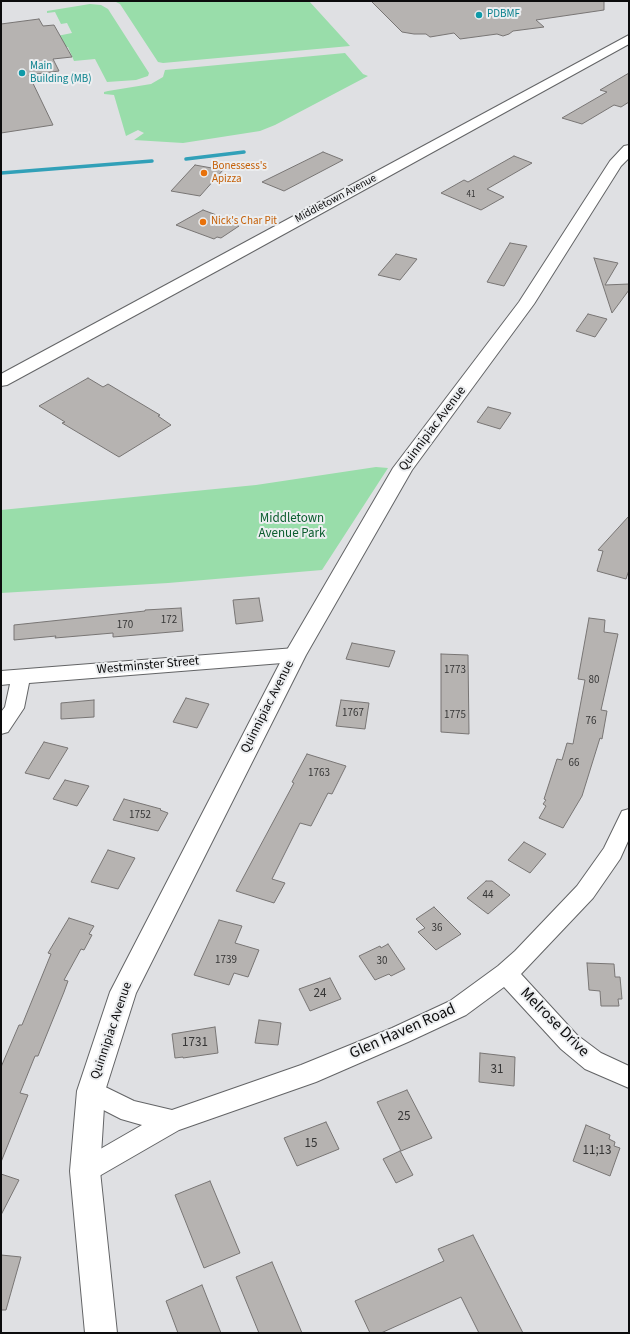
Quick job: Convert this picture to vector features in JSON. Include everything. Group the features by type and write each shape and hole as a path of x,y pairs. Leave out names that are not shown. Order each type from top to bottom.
{"main road":[{"name":"Middletown Avenue","path":"1,381 629,39"},
{"name":"Quinnipiac Avenue","path":"101,1333 85,1171 91,1091 123,992 295,655 403,468 526,304 615,164 629,149"}],"street":[{"name":"Westminster Street","path":"1,678 295,655"},
{"path":"1,726 14,708 21,676"},
{"name":"Glen Haven Road","path":"85,1171 172,1121 307,1074 406,1033 458,1008 506,973 523,958 585,892 612,853 629,817"},
{"name":"Melrose Drive","path":"506,973 569,1042 592,1061 629,1077"},
{"path":"91,1091 130,1111 172,1121"}],"green space":[{"path":"114,1 309,1 350,46 163,63 158,62 120,4"},
{"path":"90,4 101,5 108,9 149,73 148,76 136,80 107,82 95,59 74,61 68,47 58,48 52,37 72,33 67,23 61,24 55,12 47,13 47,11"},
{"path":"345,53 363,74 368,76 275,125 260,131 183,143 134,140 144,133 138,130 126,136 114,95 104,94 104,92 108,91 151,84 163,77 165,70"},
{"name":"Middletown Avenue Park","path":"376,467 388,468 322,570 168,583 1,593 1,510 256,485"}],"building":[{"name":"PDBMF","path":"371,1 604,1 604,10 536,20 544,27 513,31 503,36 497,34 460,39 454,33 430,37 426,34 402,32"},
{"name":"Main Building (MB)","path":"39,19 43,26 54,25 72,57 53,59 59,71 29,75 53,125 1,133 1,24"},
{"path":"629,73 629,102 621,107 614,105 582,124 562,118 607,92 600,90"},
{"path":"323,152 343,160 284,191 262,182"},
{"path":"514,156 532,163 487,189 504,197 481,210 441,193 464,180 468,182"},
{"path":"195,165 223,170 200,196 171,191"},
{"path":"203,210 238,223 235,225 239,226 221,238 217,237 214,239 176,225"},
{"path":"510,243 527,246 504,286 487,282"},
{"path":"396,254 417,259 400,280 378,275"},
{"path":"594,258 618,263 605,285 629,284 629,290 612,313"},
{"path":"588,314 607,319 595,337 576,331"},
{"path":"88,378 103,387 108,384 160,415 158,416 171,425 119,457 62,423 65,422 39,406"},
{"path":"488,407 511,413 500,429 477,422"},
{"path":"629,516 629,570 626,579 597,571 603,551 598,550"},
{"path":"259,598 263,621 236,624 233,600"},
{"path":"181,608 183,631 113,637 113,633 14,640 14,625 145,610"},
{"path":"589,618 605,620 604,632 618,634 601,710 607,711 602,739 600,738 582,796 563,828 539,818 546,806 543,804 546,800 544,799 557,759 562,760 567,743 573,744 585,680 578,679"},
{"path":"352,643 395,651 389,667 346,659"},
{"path":"441,654 468,655 469,734 441,732"},
{"path":"186,698 209,704 197,728 173,722"},
{"path":"94,700 94,717 61,719 61,703"},
{"path":"341,700 369,703 365,729 336,726"},
{"path":"44,742 68,748 49,779 25,773"},
{"path":"307,754 346,766 332,794 328,793 311,826 300,823 272,879 285,883 274,903 236,891 294,783 292,782"},
{"path":"65,780 89,786 77,806 53,799"},
{"path":"124,799 161,809 160,810 168,813 158,831 113,820"},
{"path":"524,842 546,854 530,873 508,860"},
{"path":"108,850 135,858 118,889 91,882"},
{"path":"486,881 492,881 510,895 488,914 467,898"},
{"path":"434,907 461,934 436,950 418,932 425,928 416,919"},
{"path":"69,918 94,926 89,934 92,935 84,950 81,949 64,980 68,981 64,992 38,1056 35,1056 20,1093 28,1095 1,1162 1,1067 19,1025 22,1025 51,954 48,953"},
{"path":"219,920 242,926 235,943 259,950 248,977 234,973 229,985 194,975"},
{"path":"388,944 405,969 391,976 389,974 375,980 359,956 380,946 381,948"},
{"path":"587,963 614,964 615,977 620,977 622,999 618,999 619,1006 601,1006 600,991 589,990"},
{"path":"330,978 341,999 310,1011 299,989"},
{"path":"259,1020 281,1023 278,1045 255,1043"},
{"path":"215,1027 218,1053 175,1058 172,1034"},
{"path":"480,1053 515,1057 514,1086 479,1082"},
{"path":"407,1090 432,1138 401,1151 377,1102"},
{"path":"326,1122 339,1149 297,1166 284,1138"},
{"path":"586,1125 610,1135 609,1139 615,1142 614,1146 620,1148 610,1176 573,1161"},
{"path":"400,1151 413,1175 396,1183 383,1159"},
{"path":"1,1174 19,1180 1,1215"},
{"path":"210,1181 240,1253 204,1268 175,1195"},
{"path":"473,1235 523,1333 479,1333 461,1297 381,1333 370,1333 355,1301 444,1261 438,1249"},
{"path":"1,1255 21,1257 6,1310 1,1310"},
{"path":"272,1262 302,1333 259,1333 236,1277"},
{"path":"202,1285 221,1333 178,1333 166,1301"}],"waterway":[{"path":"186,159 244,152"},
{"path":"1,173 152,161"}],"place":[{"name":"PDBMF","path":"479,15"},
{"name":"Main Building (MB)","path":"22,73"},
{"name":"Bonessess's Apizza","path":"204,173"},
{"name":"Nick's Char Pit","path":"203,222"}]}
